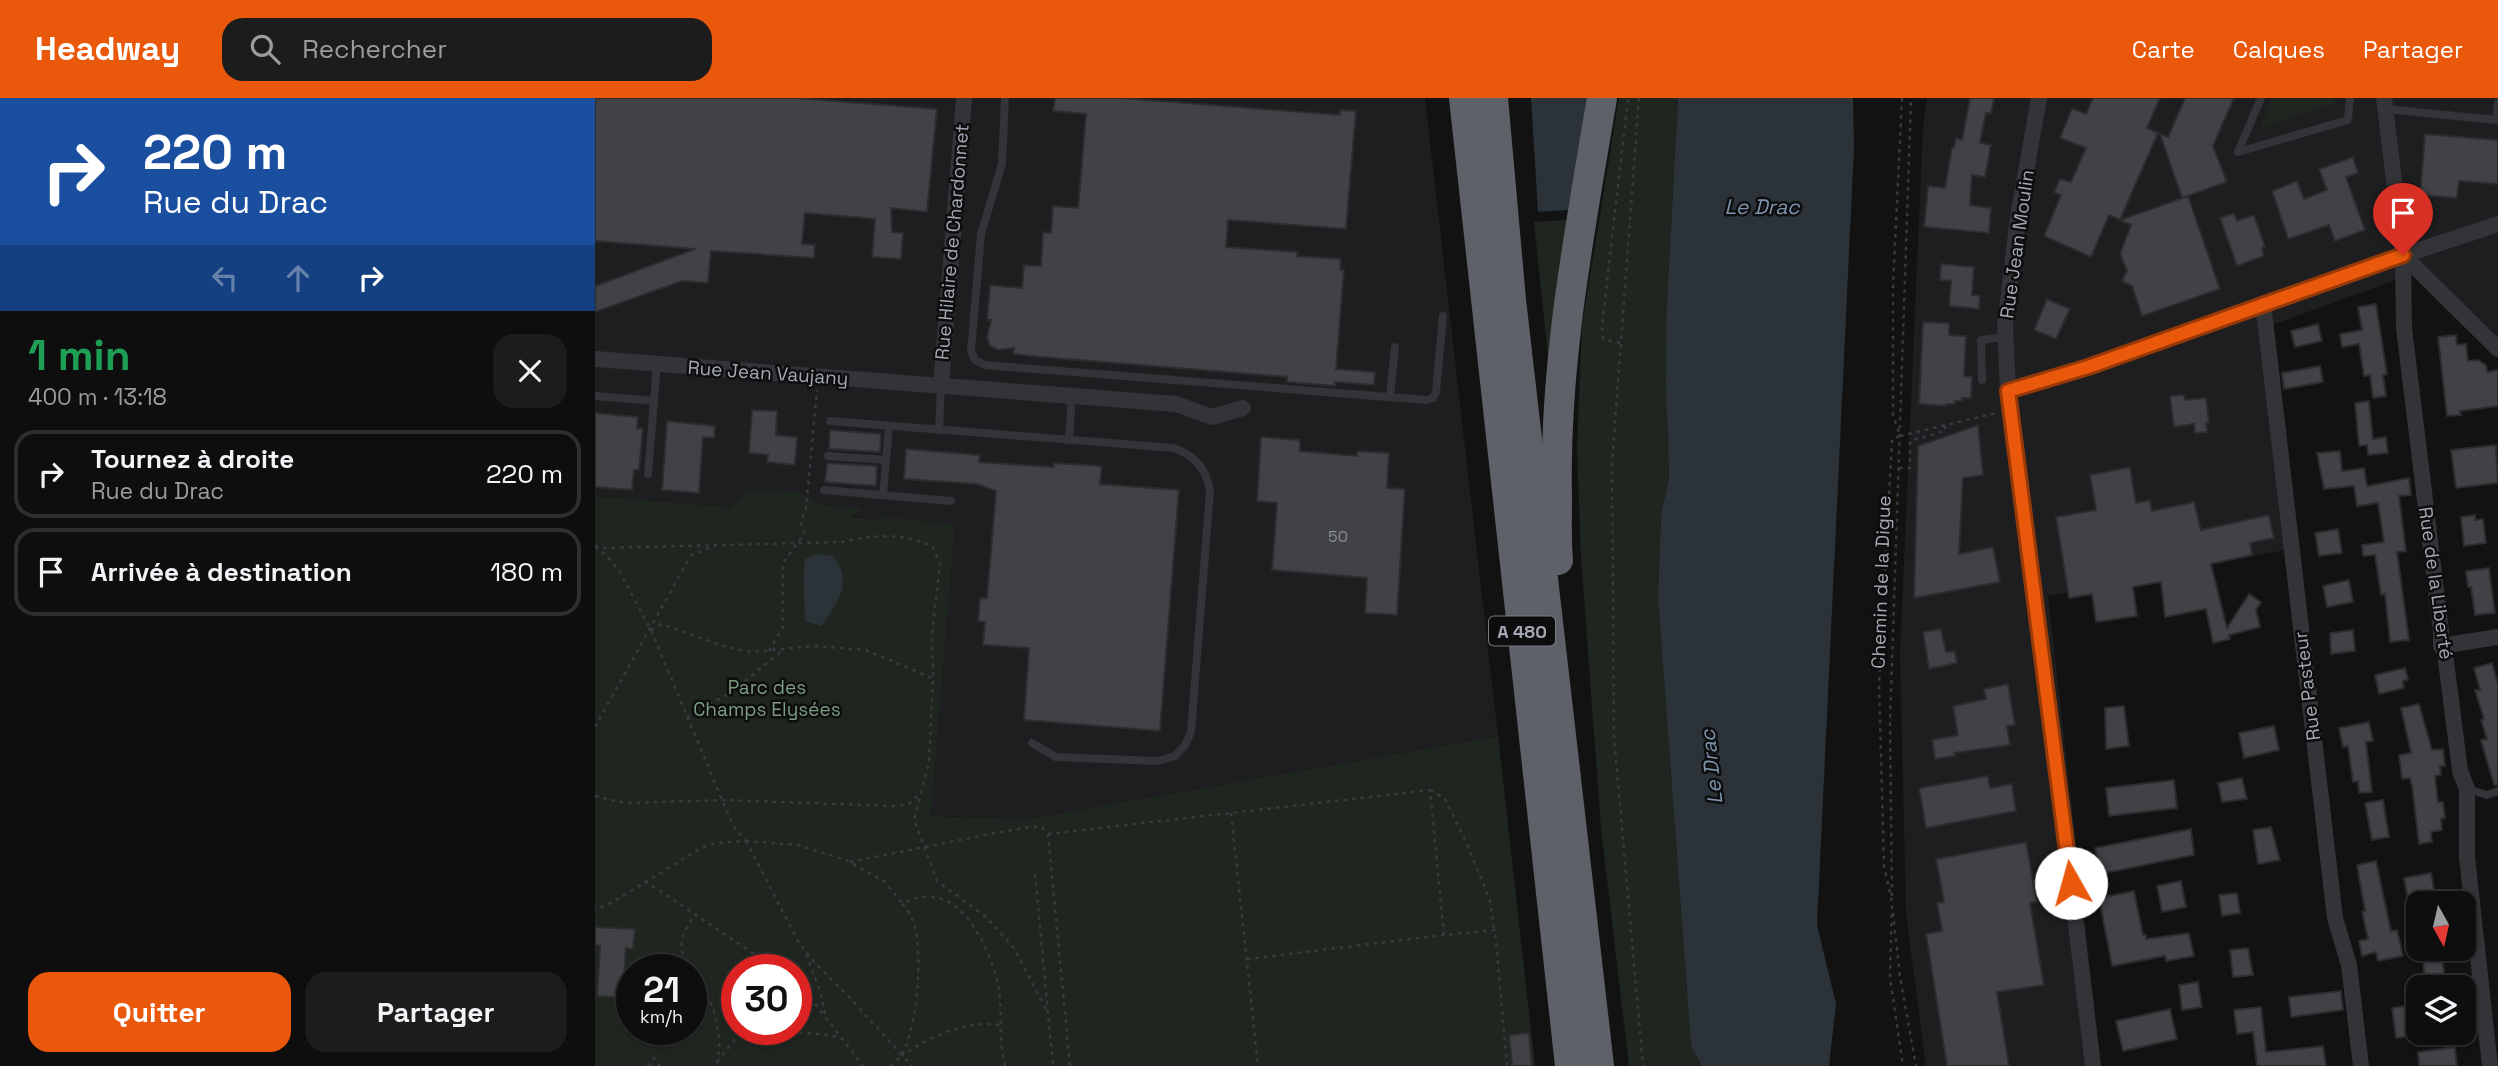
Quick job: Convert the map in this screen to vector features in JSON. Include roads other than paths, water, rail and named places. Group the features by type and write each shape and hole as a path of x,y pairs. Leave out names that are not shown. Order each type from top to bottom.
{"highway":[{"path":"1448,98 1457,156 1474,195"},
{"name":"A 480","path":"1464,98 1570,1066"},
{"path":"1574,836 1575,723 1557,553 1557,415 1569,308 1602,98"},
{"name":"A 480","path":"1495,106 1511,299 1599,1066"}],"street":[{"name":"Rue Hilaire de Chardonnet","path":"941,386 964,98"},
{"name":"Rue Jean Moulin","path":"2039,98 2018,217 2005,337 2010,410 2054,741 2092,1066"},
{"name":"Rue de la Liberté","path":"2384,104 2403,255 2403,328 2441,646 2445,653 2461,771 2467,789 2467,857 2490,1066"},
{"path":"2008,391 2088,367 2263,303 2498,224"},
{"path":"2403,255 2498,349"},
{"name":"Rue Pasteur","path":"2263,303 2335,918 2349,965 2361,1066"},
{"name":"Rue Jean Vaujany","path":"595,359 1176,404 1212,417 1244,408"},
{"path":"2441,646 2498,638"}],"lane":[{"path":"1006,98 1002,164 981,234 971,351 975,360 985,365 1426,400 1433,398 1436,392 1443,316"},
{"path":"2260,98 2238,152 2348,120 2350,98"},
{"path":"2384,104 2496,120 2498,103"},
{"path":"1982,380 1981,340 2005,337"},
{"path":"1390,397 1395,347"},
{"path":"648,474 657,364"},
{"path":"939,430 941,386"},
{"path":"595,396 654,401"},
{"path":"1069,440 1072,396"},
{"path":"830,421 1174,449 1197,461 1207,474 1210,491 1191,732 1185,746 1175,756 1157,761 1056,757 1032,743"},
{"path":"883,495 889,426"},
{"path":"828,456 886,460"},
{"path":"824,490 951,501"},
{"path":"2467,789 2487,795 2498,791"}],"water":[{"path":"1531,98 1589,98 1568,210 1538,212"},
{"name":"Le Drac","path":"1678,98 1853,98 1854,148 1817,925 1836,1004 1829,1066 1702,1066 1691,1046 1658,598 1661,515 1669,477 1667,301"},
{"path":"817,554 833,556 839,566 843,584 838,600 821,626 805,621 805,559"}],"park label":[{"name":"Parc des Champs Elysées","path":"767,698"}]}
